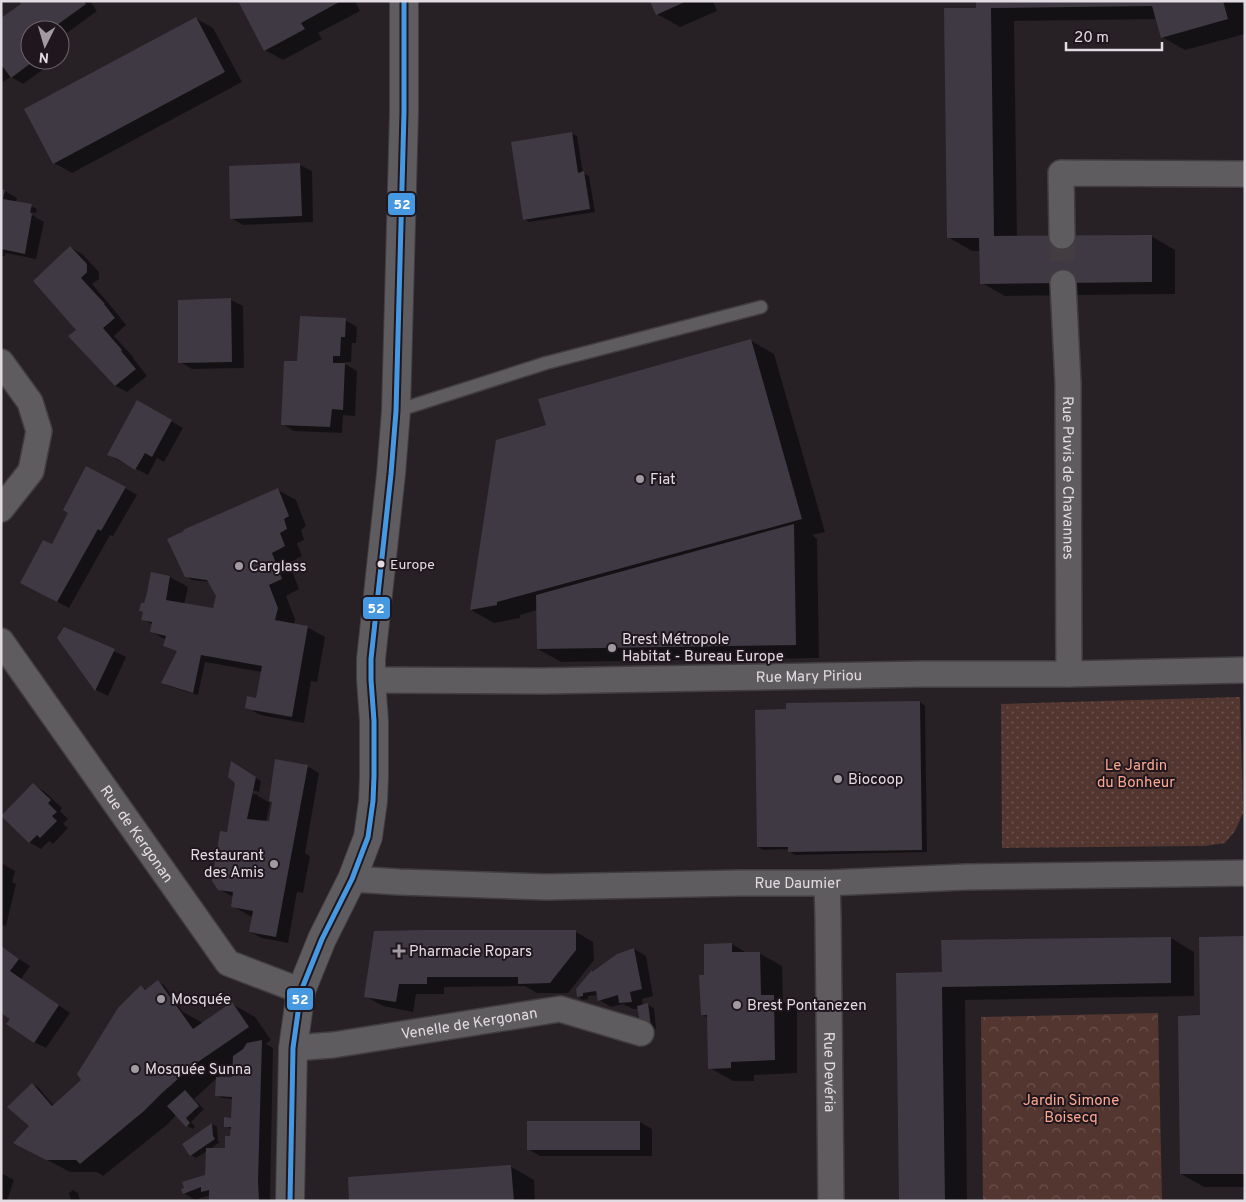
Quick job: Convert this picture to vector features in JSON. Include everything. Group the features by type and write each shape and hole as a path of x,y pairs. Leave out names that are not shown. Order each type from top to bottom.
{"street":[{"path":"290,1201 293,1048 301,991 322,939 352,879 368,837 373,801 374,721 371,658 392,474 396,411 404,112 404,1"},
{"path":"1062,236 1061,173 1245,174"},
{"name":"Rue Puvis de Chavannes","path":"1062,283 1068,383 1069,674"},
{"path":"1,362 30,402 39,431 30,470 1,509"},
{"name":"Rue de Kergonan","path":"1,641 228,963 301,991"},
{"name":"Rue Mary Piriou","path":"371,680 1069,674 1245,670"},
{"name":"Rue Daumier","path":"352,879 409,883 546,886 827,883 965,877 1245,873"},
{"name":"Rue Devéria","path":"827,883 831,1201"},
{"name":"Venelle de Kergonan","path":"293,1048 332,1045 560,1009 641,1033"}],"lane":[{"path":"396,411 546,363 761,307"}],"green space":[{"name":"Le Jardin du Bonheur","path":"1240,697 1243,813 1235,831 1225,843 1205,846 1002,848 1001,704"},
{"name":"Jardin Simone Boisecq","path":"1158,1013 1162,1201 983,1201 981,1017"}],"building":[{"path":"19,1 84,1 86,4 64,20 20,20 20,70 22,70 11,78 3,67 1,69 1,18 21,4"},
{"path":"238,1 341,1 301,23 305,29 264,51"},
{"path":"650,1 687,1 656,15"},
{"path":"976,1 1223,1 1228,19 1161,38 1152,6 991,8 994,236 1152,235 1152,282 980,284 979,238 947,238 944,8 976,8"},
{"path":"196,17 225,72 53,164 24,109"},
{"path":"572,132 578,173 584,171 590,209 523,220 511,142"},
{"path":"300,163 302,216 230,219 229,166"},
{"path":"1,189 5,190 3,199 32,204 25,254 1,249"},
{"path":"70,246 87,264 87,272 81,278 115,318 103,328 136,369 115,386 68,336 76,330 33,281"},
{"path":"231,298 232,362 178,363 178,300"},
{"path":"300,316 346,318 345,337 341,337 340,356 333,356 333,363 345,363 343,410 332,409 330,427 281,425 284,361 297,361"},
{"name":"Fiat","path":"751,339 802,519 497,602 497,605 470,610 496,440 546,425 538,399"},
{"path":"137,400 172,420 152,457 145,453 135,470 118,459 107,455"},
{"path":"86,466 126,487 101,531 98,529 57,602 20,583 43,540 52,544 68,513 63,510"},
{"path":"278,488 289,516 284,519 287,529 280,533 285,546 272,553 282,579 269,585 278,608 275,620 308,626 292,717 245,708 247,696 256,698 262,666 201,655 193,693 161,683 177,651 163,646 166,636 150,632 152,622 141,620 143,612 139,611 141,603 144,603 146,597 151,572 170,576 166,600 213,608 216,596 207,580 185,577 167,539"},
{"path":"794,524 796,645 537,649 536,595"},
{"path":"64,627 115,649 95,691 57,638"},
{"name":"Biocoop","path":"920,701 922,850 788,852 788,847 757,847 755,710 786,709 786,703"},
{"path":"275,759 308,765 276,937 249,932 253,911 231,907 233,892 218,890 212,881 220,831 227,832 235,783 228,777 231,761 256,777 247,819 269,821 272,802 269,801"},
{"path":"33,783 51,800 48,803 57,812 52,816 57,821 40,838 37,835 29,843 1,816"},
{"path":"576,930 576,950 550,983 518,984 518,977 427,977 427,984 399,984 396,1002 364,997 374,931"},
{"path":"1245,936 1245,1174 1180,1174 1178,1016 1200,1015 1199,937"},
{"path":"1171,937 1171,983 942,987 945,1201 899,1201 896,973 942,972 941,940"},
{"name":"Brest Pontanezen","path":"732,943 732,952 760,952 761,995 774,995 775,1060 731,1062 731,1068 708,1069 707,1015 701,1015 699,975 704,975 704,944"},
{"path":"1,946 19,959 10,971 59,1005 34,1043 6,1024 10,1019 1,1013"},
{"path":"634,948 642,989 630,992 632,1002 619,1003 618,995 598,1001 596,991 583,993 583,996 577,997 576,989 592,970 592,972 617,954"},
{"name":"Mosquée Sunna","path":"158,980 193,1029 232,1002 249,1027 195,1064 144,1111 80,1164 76,1160 46,1160 13,1143 29,1126 7,1107 32,1083 52,1106 81,1080 77,1074 118,1008 141,985 145,990"},
{"path":"648,1003 651,1027 640,1023 637,1006"},
{"path":"262,1040 259,1201 209,1201 209,1190 201,1192 201,1187 183,1194 181,1189 184,1188 182,1182 205,1175 206,1148 225,1148 225,1136 230,1136 231,1127 224,1127 224,1117 231,1118 232,1097 215,1096 216,1077 232,1077 233,1056 243,1049 247,1043"},
{"path":"185,1090 199,1106 186,1118 190,1123 186,1127 167,1106"},
{"path":"527,1121 640,1121 640,1150 527,1150"},
{"path":"212,1123 215,1139 190,1156 182,1144"},
{"path":"511,1165 514,1201 349,1201 348,1177"}],"tunnel":[{"path":"1062,236 1063,283"}],"transit line":[{"name":"52","path":"290,1201 293,1048 301,991 322,939 352,879 368,837 373,801 374,721 371,659 396,411 404,112 404,1"}],"place":[{"name":"Fiat","path":"640,479"},
{"name":"Europe","path":"381,564"},
{"name":"Carglass","path":"239,566"},
{"name":"Brest Métropole Habitat - Bureau Europe","path":"612,648"},
{"name":"Biocoop","path":"838,779"},
{"name":"Restaurant des Amis","path":"274,864"},
{"name":"Pharmacie Ropars","path":"399,951"},
{"name":"Mosquée","path":"161,999"},
{"name":"Brest Pontanezen","path":"737,1005"},
{"name":"Mosquée Sunna","path":"135,1069"}]}
